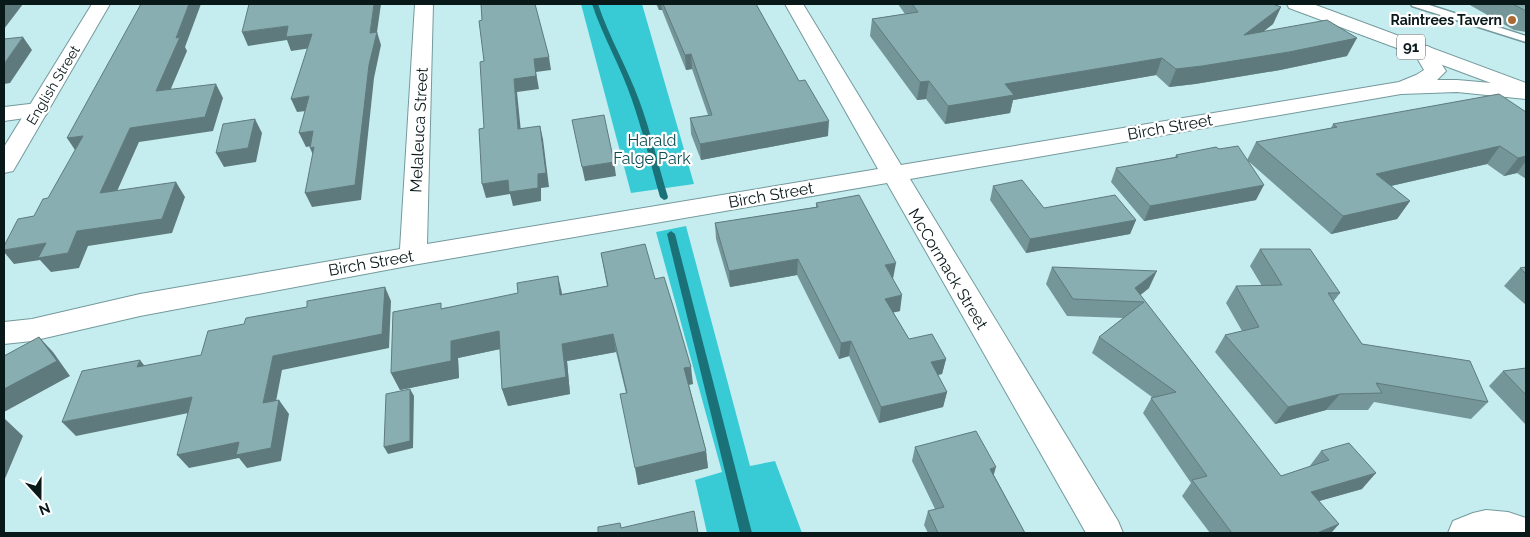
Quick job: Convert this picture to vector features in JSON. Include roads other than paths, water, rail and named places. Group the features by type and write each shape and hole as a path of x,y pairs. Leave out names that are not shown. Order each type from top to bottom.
{"street":[{"name":"English Street","path":"4,166 101,4"},
{"name":"Melaleuca Street","path":"413,256 424,4"},
{"name":"McCormack Street","path":"794,4 892,174 1105,533"},
{"name":"91","path":"1296,4 1526,91"},
{"name":"91","path":"1344,4 1484,54"},
{"name":"Birch Street","path":"1402,88 1424,80 1435,71 1422,51"},
{"name":"Birch Street","path":"4,333 32,330 140,305 413,256 1402,88 1456,86 1526,91"},
{"path":"4,114 38,110"},
{"name":"Birch Street","path":"4,320 140,305"},
{"path":"1466,533 1485,527 1507,528 1521,533"}],"lane":[{"path":"1416,4 1526,39"},
{"path":"1444,4 1466,13 1472,20 1472,23"}],"waterway":[{"path":"595,4 602,25 619,58 636,101 664,197"},
{"path":"671,234 746,533"}],"place":[{"name":"Raintrees Tavern","path":"1512,20"}],"park label":[{"name":"Harald Falge Park","path":"652,149"}]}
